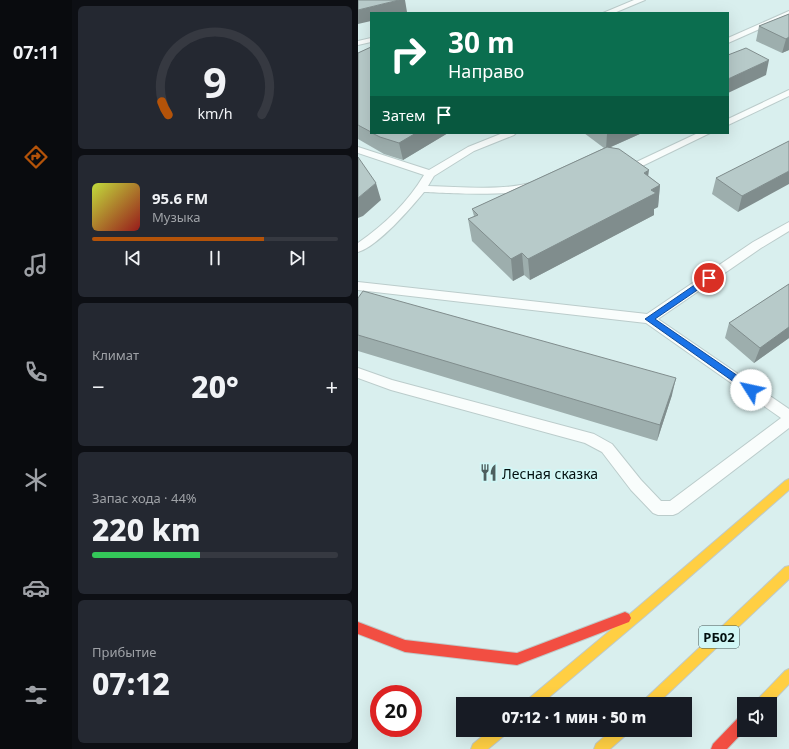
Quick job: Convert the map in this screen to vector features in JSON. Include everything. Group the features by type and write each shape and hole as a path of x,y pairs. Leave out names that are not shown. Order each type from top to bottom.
{"main road":[{"path":"539,697 641,612 789,484"},
{"name":"РБ02","path":"655,697 789,571"},
{"path":"358,628 405,646 517,659 641,612"},
{"path":"768,697 789,675"},
{"path":"718,749 737,729"},
{"path":"478,749 492,737"},
{"path":"601,749 614,737"}],"lane":[{"path":"610,12 641,0"},
{"path":"729,41 789,13"},
{"path":"358,43 370,40"},
{"path":"729,122 789,93"},
{"path":"358,248 385,227 406,207 421,189 430,174 471,149 508,134"},
{"path":"612,165 631,168 703,134"},
{"path":"358,150 430,174"},
{"path":"421,189 475,191 527,188 542,183"},
{"path":"649,319 757,245 789,226"},
{"path":"358,286 649,319 789,416"},
{"path":"358,373 391,385 589,438 606,448 636,485 658,508 673,508 789,420"}],"building":[{"path":"358,0 399,0 358,10"},
{"path":"789,14 789,37 786,39 759,26"},
{"path":"370,47 370,131 358,125 358,53"},
{"path":"746,48 769,60 729,79 729,55"},
{"path":"374,134 414,134 399,143"},
{"path":"789,141 789,171 742,196 716,178"},
{"path":"607,147 619,149 649,170 644,173 660,185 651,190 656,193 528,259 522,253 511,259 468,219 478,215 472,209"},
{"path":"358,157 376,183 358,198"},
{"path":"789,284 789,327 760,348 729,323"},
{"path":"363,291 676,378 660,425 358,335 358,298"}],"traffic: slow":[{"path":"539,697 641,612 789,484"},
{"path":"655,697 789,571"},
{"path":"768,697 789,675"},
{"path":"478,749 492,737"},
{"path":"601,749 614,737"}],"traffic: jam":[{"path":"358,628 405,646 517,659 625,618"},
{"path":"718,749 737,729"}],"place":[{"name":"Лесная сказка","path":"489,473"}],"route":[{"path":"709,278 649,319 751,390"}]}
